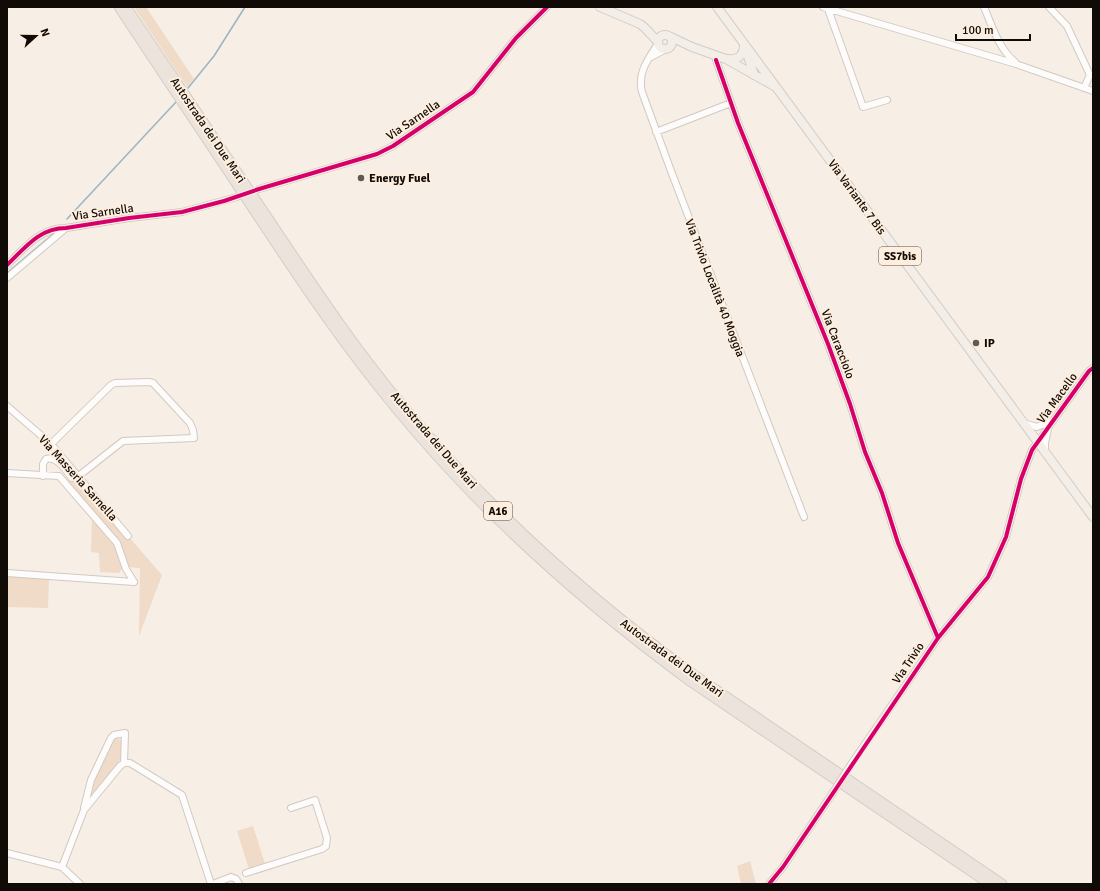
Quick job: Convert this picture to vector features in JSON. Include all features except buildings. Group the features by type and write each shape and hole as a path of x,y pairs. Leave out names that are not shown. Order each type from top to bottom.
{"highway":[{"name":"Autostrada dei Due Mari","path":"118,7 340,337 400,414 486,508 556,574 618,627 690,681 990,884"},
{"name":"Autostrada dei Due Mari","path":"126,7 346,334 401,404 490,503 555,565 658,649 701,680 1002,884"}],"main road":[{"name":"Via Variante 7 Bis","path":"600,7 645,28 726,59 777,88 1093,517"},
{"path":"717,7 777,88"},
{"name":"Via Variante 7 Bis","path":"645,28 658,43"},
{"path":"658,43 662,36 668,36 673,43 667,49"},
{"name":"SS7bis","path":"658,43 661,48 667,49"},
{"path":"726,59 733,60 741,57 744,43"},
{"path":"744,43 754,75 759,71 760,65"},
{"name":"Via Variante 7 Bis","path":"667,49 692,47"}],"street":[{"path":"984,7 1004,50 1016,64"},
{"path":"1049,7 1067,26 1092,75 1084,88"},
{"path":"826,8 1016,64 1093,91"},
{"path":"826,8 863,107 887,100"},
{"name":"Via Sarnella","path":"259,189 377,154 393,146 473,92 516,38 547,9"},
{"name":"Via Trivio Località 40 Moggia","path":"658,43 641,74 640,85 656,132 804,517"},
{"path":"649,57 667,49"},
{"name":"Via Caracciolo","path":"716,60 731,103 828,344 850,404 865,452 882,493 898,543 938,638"},
{"path":"656,132 731,103"},
{"name":"Via Sarnella","path":"7,265 36,238 48,230 182,212 237,197"},
{"path":"7,278 66,228"},
{"name":"Via Macello","path":"1038,442 1051,422 1089,371 1093,368"},
{"path":"43,476 43,464 46,459 56,459 72,478 79,477 123,441 194,438 193,430 186,418 153,383 115,383 111,385 51,444"},
{"name":"Via Masseria Sarnella","path":"7,406 51,444 128,536"},
{"path":"1023,423 1037,427 1051,422"},
{"path":"1045,452 1045,442 1051,422"},
{"name":"Via Trivio","path":"769,884 783,867 938,638 988,577 1006,537 1021,479 1032,450 1038,442"},
{"path":"7,473 59,476 117,544 126,569 134,582 7,573"},
{"path":"62,867 84,810 91,780 110,738 114,735 125,733 124,763"},
{"path":"84,810 120,766 124,763 130,763 182,795 212,884 232,878 236,879 239,884"},
{"path":"246,873 322,849 326,846 327,838 315,800 291,808"},
{"path":"7,853 62,867 80,884"},
{"path":"229,884 228,881 232,878"}],"shaded area":[{"path":"134,7 146,7 194,79 187,87"},
{"path":"79,480 162,575 139,636 140,568 128,567 120,544 68,482"},
{"path":"92,516 116,546 123,567 119,573 100,572 99,553 91,552"},
{"path":"7,576 49,578 48,608 7,607"},
{"path":"116,738 122,741 122,754 118,764 93,795 91,789 113,740"},
{"path":"253,826 265,864 249,869 237,831"},
{"path":"750,861 756,884 741,884 737,866"}],"waterway":[{"path":"188,88 214,56 245,7"},
{"path":"67,219 176,102"},
{"path":"7,273 53,234"}],"cycle path":[{"path":"7,265 33,240 48,231 129,218 182,212 224,201 377,154 393,146 473,92 516,38 547,7"},
{"path":"716,60 738,123 828,344 850,404 865,452 882,493 898,543 938,638"},
{"path":"769,884 783,867 938,638 988,577 1006,537 1021,479 1032,450 1089,371 1093,368"}],"place":[{"name":"Energy Fuel","path":"361,178"},
{"name":"IP","path":"976,343"}]}
